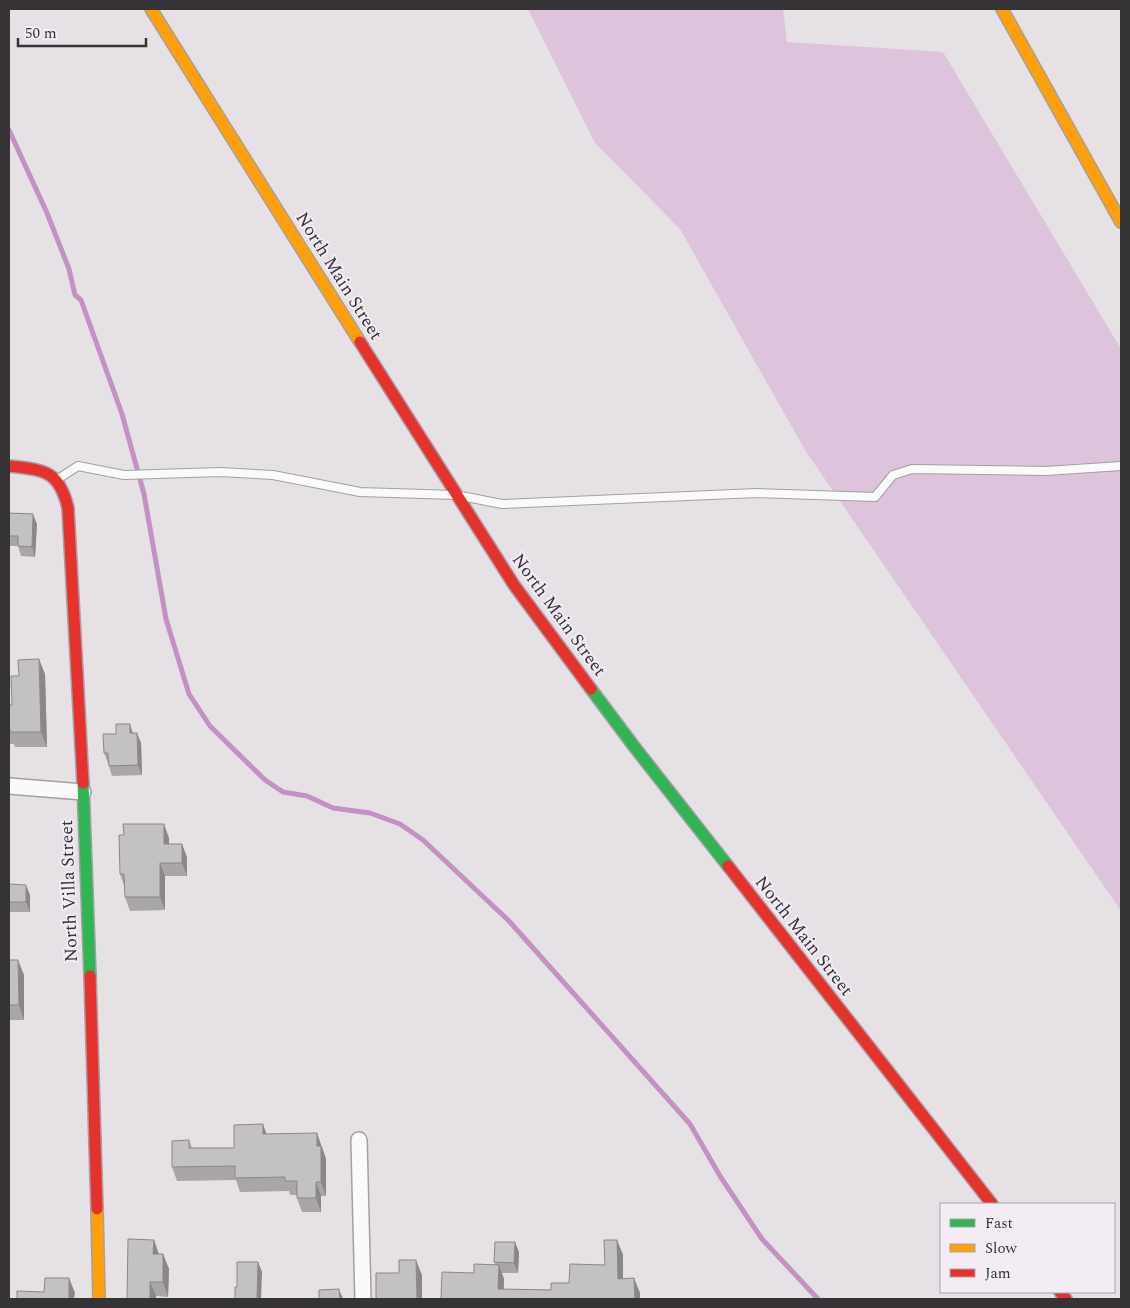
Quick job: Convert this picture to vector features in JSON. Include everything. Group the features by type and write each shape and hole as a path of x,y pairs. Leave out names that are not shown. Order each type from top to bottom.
{"main road":[{"name":"North Main Street","path":"151,9 514,586 636,749 991,1203"},
{"path":"1002,9 1121,222"},
{"path":"9,466 38,470 49,474 59,481"},
{"name":"North Villa Street","path":"59,481 66,494 68,508 82,792 91,995 99,1299"}],"street":[{"path":"9,786 82,792"},
{"path":"359,1140 363,1299"}],"lane":[{"path":"59,481 78,466 124,474 220,472 272,475 360,492 456,495 502,504 757,493 876,497 893,475 912,469 1046,472 1121,466"}],"shaded area":[{"path":"528,9 783,9 787,42 943,52 1121,349 1121,911 805,450 680,229 595,143"}],"building":[{"path":"9,513 33,514 32,547 18,546 18,536 9,536"},
{"path":"39,659 41,732 10,732 9,705 12,705 11,676 19,676 18,660"},
{"path":"116,724 130,724 130,733 137,733 138,765 109,766 108,753 104,753 103,734 116,734"},
{"path":"123,824 164,824 164,844 182,844 182,863 160,863 160,897 125,897 124,874 120,874 119,835 124,835"},
{"path":"9,884 26,885 26,902 9,902"},
{"path":"9,960 18,960 19,1005 9,1005"},
{"path":"263,1124 263,1134 317,1133 317,1146 321,1146 321,1182 316,1182 316,1198 297,1198 297,1181 285,1181 285,1177 235,1178 235,1166 172,1167 172,1141 189,1140 189,1148 234,1148 234,1125"},
{"path":"128,1239 154,1240 153,1254 163,1254 163,1282 150,1282 150,1299 127,1299"},
{"path":"604,1240 617,1240 618,1279 634,1278 635,1299 441,1299 442,1272 474,1273 474,1264 499,1265 498,1289 551,1290 551,1283 569,1283 570,1264 605,1265"},
{"path":"495,1242 515,1242 514,1263 494,1262"},
{"path":"399,1260 416,1260 417,1299 376,1299 376,1273 399,1273"},
{"path":"237,1262 258,1262 257,1299 235,1299"},
{"path":"45,1278 69,1278 69,1299 17,1299 17,1291 44,1292"},
{"path":"339,1289 340,1299 319,1299 319,1290"}],"waterway":[{"path":"9,130 47,213 69,269 75,295 81,300 122,414 144,494 166,619 189,694 210,726 265,780 283,792 307,796 333,808 370,813 400,824 423,840 509,921 690,1124 720,1176 762,1239 818,1299"}],"traffic: fast":[{"path":"591,689 728,866"},
{"path":"83,783 90,976"}],"traffic: slow":[{"path":"151,9 360,342"},
{"path":"1002,9 1121,222"},
{"path":"97,1209 99,1299"}],"traffic: jam":[{"path":"360,342 514,585 591,689"},
{"path":"9,466 32,469 48,474 60,486 68,508 83,783"},
{"path":"728,866 991,1203"},
{"path":"90,976 97,1209"},
{"path":"1061,1293 1066,1299"}]}
